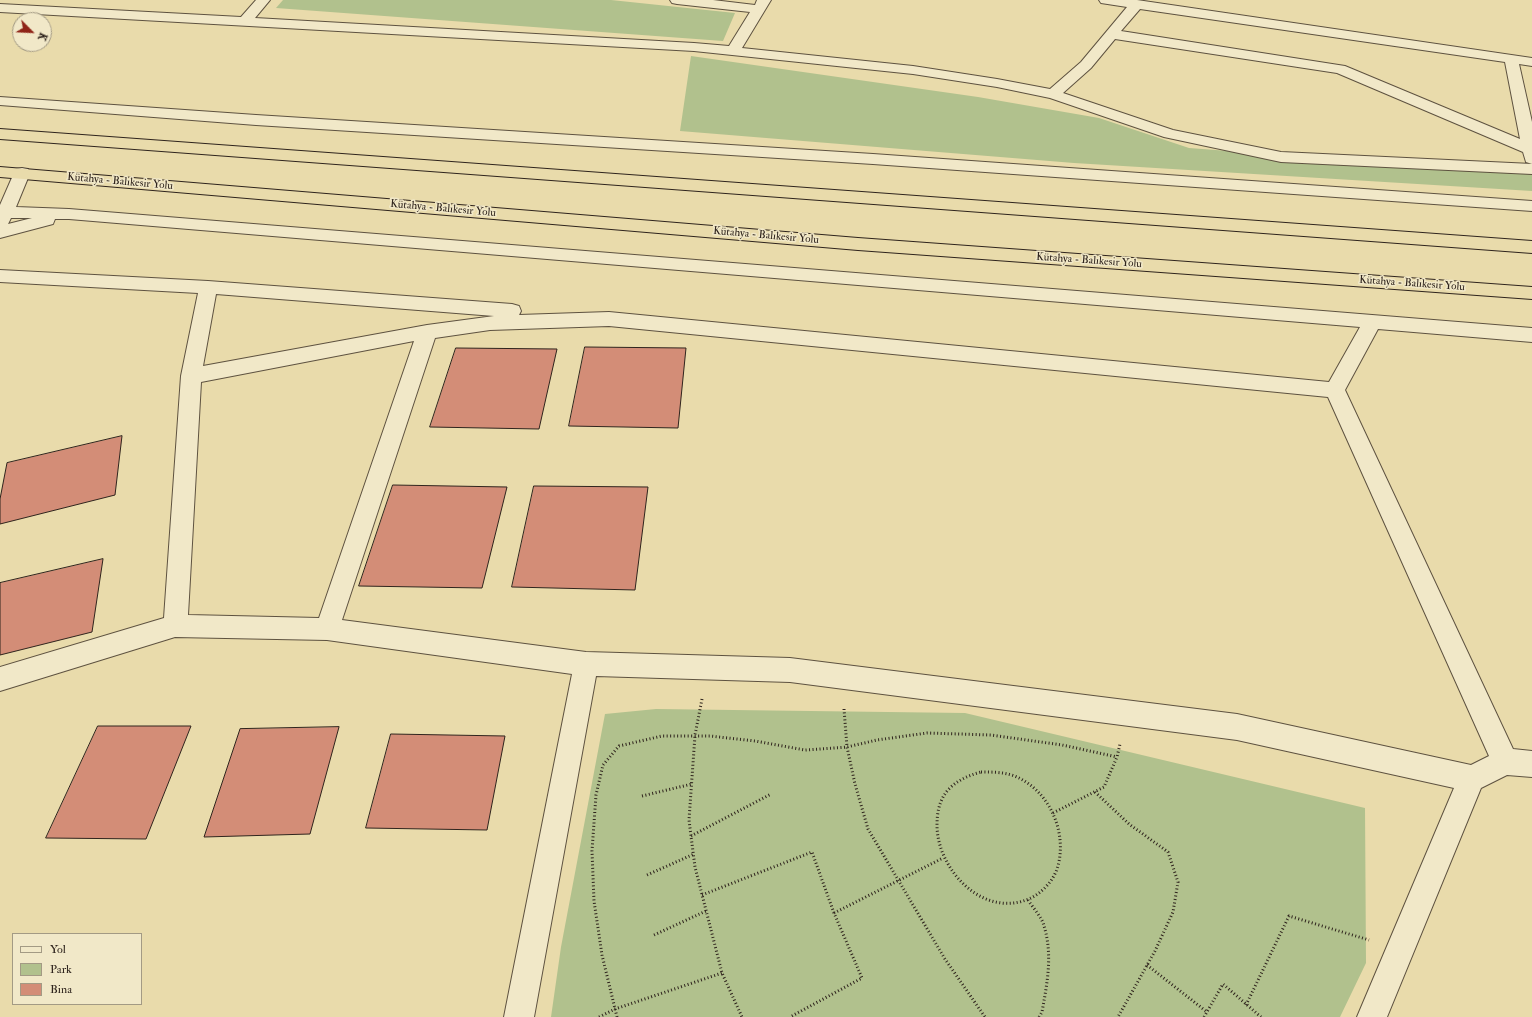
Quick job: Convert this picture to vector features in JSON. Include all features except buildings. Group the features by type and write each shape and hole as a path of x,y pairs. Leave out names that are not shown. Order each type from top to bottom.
{"highway":[{"path":"0,134 1532,247"},
{"name":"Kütahya - Balıkesir Yolu","path":"0,172 850,243 1532,293"}],"street":[{"path":"245,21 263,0"},
{"path":"677,0 761,5 733,51"},
{"path":"1106,0 1532,62"},
{"path":"1053,94 1086,65 1137,4"},
{"path":"0,8 245,21 733,51 913,70 1053,94 1170,134 1281,157 1532,169"},
{"path":"1112,34 1340,69 1531,154"},
{"path":"1511,59 1531,154"},
{"path":"0,101 256,120 873,159 1532,206"},
{"path":"22,173 2,216 69,214 1532,335"},
{"path":"0,232 69,214"},
{"path":"0,276 208,287 609,319 1335,390"},
{"path":"175,626 191,376 208,287"},
{"path":"191,376 427,332 490,323 609,319"},
{"path":"1335,390 1373,322"},
{"path":"327,629 427,332"},
{"path":"1335,390 1505,762"},
{"path":"0,678 175,626 327,629 586,664 790,670 1126,712 1237,727 1472,779 1505,762 1532,764"},
{"path":"518,1017 586,664"},
{"path":"1372,1017 1472,779"}],"path":[{"path":"707,668 695,735 689,820 695,867 722,973 742,1017"},
{"path":"841,676 847,747 855,784 868,829 945,959 985,1017"},
{"path":"1053,813 1104,787 1117,757 1126,712"},
{"path":"616,1017 602,955 594,901 593,837 596,795 603,765 619,746 662,736 695,735 755,741 805,750 847,747 877,740 927,733 991,736 1062,745 1117,757"},
{"path":"981,772 1001,772 1022,780 1040,794 1053,813 1060,833 1061,854 1056,873 1044,890 1028,900 1008,903 987,900 967,889 951,873 943,858 936,831 938,809 947,791 962,778 981,772"},
{"path":"642,796 692,784"},
{"path":"1096,792 1129,824 1168,852 1178,882 1173,912 1118,1017"},
{"path":"691,836 771,794"},
{"path":"702,895 812,852 834,913 862,978 790,1017"},
{"path":"647,875 694,854"},
{"path":"834,913 943,858"},
{"path":"1028,900 1044,925 1049,952 1048,976 1042,1012 1039,1017"},
{"path":"654,936 706,911"},
{"path":"1246,1005 1288,916 1400,950"},
{"path":"1147,964 1207,1012"},
{"path":"599,1017 615,1009 722,973"},
{"path":"1204,1017 1223,984 1261,1017"}],"green space":[{"path":"283,0 611,0 735,13 723,41 276,8"},
{"path":"691,56 978,97 1099,118 1189,148 1532,174 1532,191 1074,163 680,131"},
{"path":"656,709 965,713 1365,808 1366,963 1340,1017 551,1017 561,947 605,714"}]}
